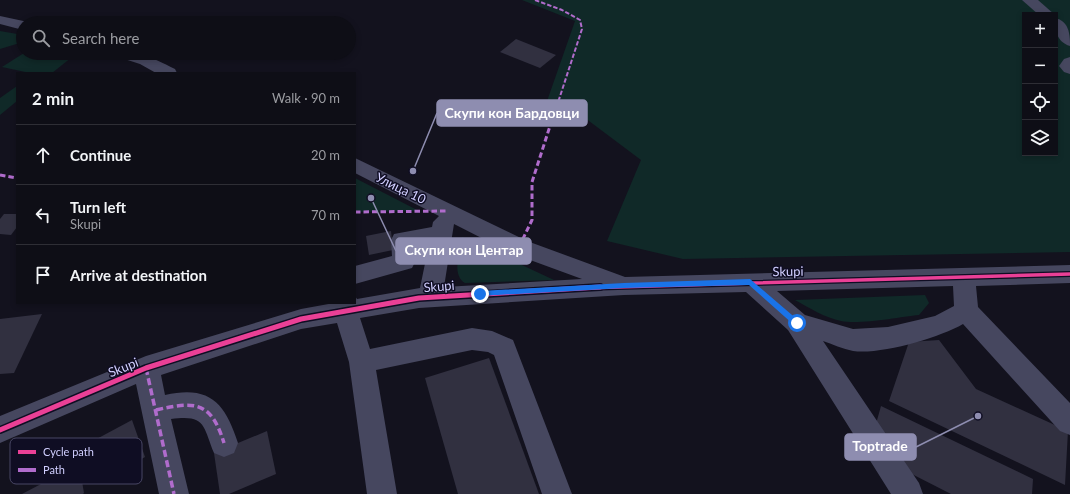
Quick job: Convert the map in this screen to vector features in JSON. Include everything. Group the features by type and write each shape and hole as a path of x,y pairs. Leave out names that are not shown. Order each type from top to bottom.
{"street":[{"path":"1029,0 1044,12"},
{"path":"0,20 16,23"},
{"path":"1058,26 1070,41"},
{"path":"140,60 167,72"},
{"path":"1070,62 1067,66 1070,70"},
{"name":"Улица 10","path":"356,166 519,247 624,286"},
{"path":"430,297 441,234 447,211"},
{"path":"356,276 404,262 402,240 441,234"},
{"name":"Skupi","path":"0,430 146,368 301,319 347,307 430,297 624,286 1070,274"},
{"path":"964,278 966,311 1070,422"},
{"path":"750,282 797,323 908,494"},
{"path":"347,307 362,362 382,494"},
{"path":"797,323 852,340 888,338 940,325 966,311"},
{"path":"362,362 472,339 492,342 504,348 557,494"},
{"path":"146,368 174,494"},
{"path":"156,410 185,405 196,405 206,409 213,415 220,425 224,443"}],"green space":[{"path":"522,0 1070,0 1070,252 683,259 607,241 641,160 573,109 562,105 546,104 575,21"},
{"path":"0,31 16,34 16,44 0,49"},
{"path":"16,58 16,60 68,60 53,72 25,72 2,67"},
{"path":"16,87 16,102 0,115 0,98"},
{"path":"356,179 419,211 356,212"},
{"path":"462,237 554,280 465,283 458,274 457,268"},
{"path":"925,295 929,303 919,315 858,322 841,321 829,318 795,300"}],"building":[{"path":"516,39 556,55 540,68 500,52"},
{"path":"4,214 16,214 16,228 11,235 0,234 0,219"},
{"path":"391,231 393,250 369,255 366,236"},
{"path":"42,314 14,373 0,374 0,319"},
{"path":"939,340 976,389 1068,431 1065,485 889,401 909,342"},
{"path":"489,358 539,494 458,494 425,378"},
{"path":"881,406 1033,479 1032,494 951,494 900,468 906,446 874,431"},
{"path":"132,420 138,438 98,438"},
{"path":"267,431 276,474 229,494 220,494 214,453"},
{"path":"142,448 145,457 142,459"},
{"path":"41,484 82,484 84,493 83,494 22,494"}],"marked path":[{"path":"519,247 532,220 532,182 582,29 580,20 562,10 535,0"},
{"path":"0,175 16,178"},
{"path":"356,212 447,211"},
{"path":"146,368 174,494"},
{"path":"156,410 181,405 200,407 208,411 214,419 220,429 224,443"}],"cycle path":[{"path":"0,430 146,368 301,319 419,298 624,286 1070,274"}],"place":[{"name":"Скупи кон Бардовци","path":"413,171"},
{"name":"Скупи кон Центар","path":"371,198"},
{"name":"Toptrade","path":"978,416"}],"route":[{"path":"480,294 624,286 750,282 797,323"}]}
